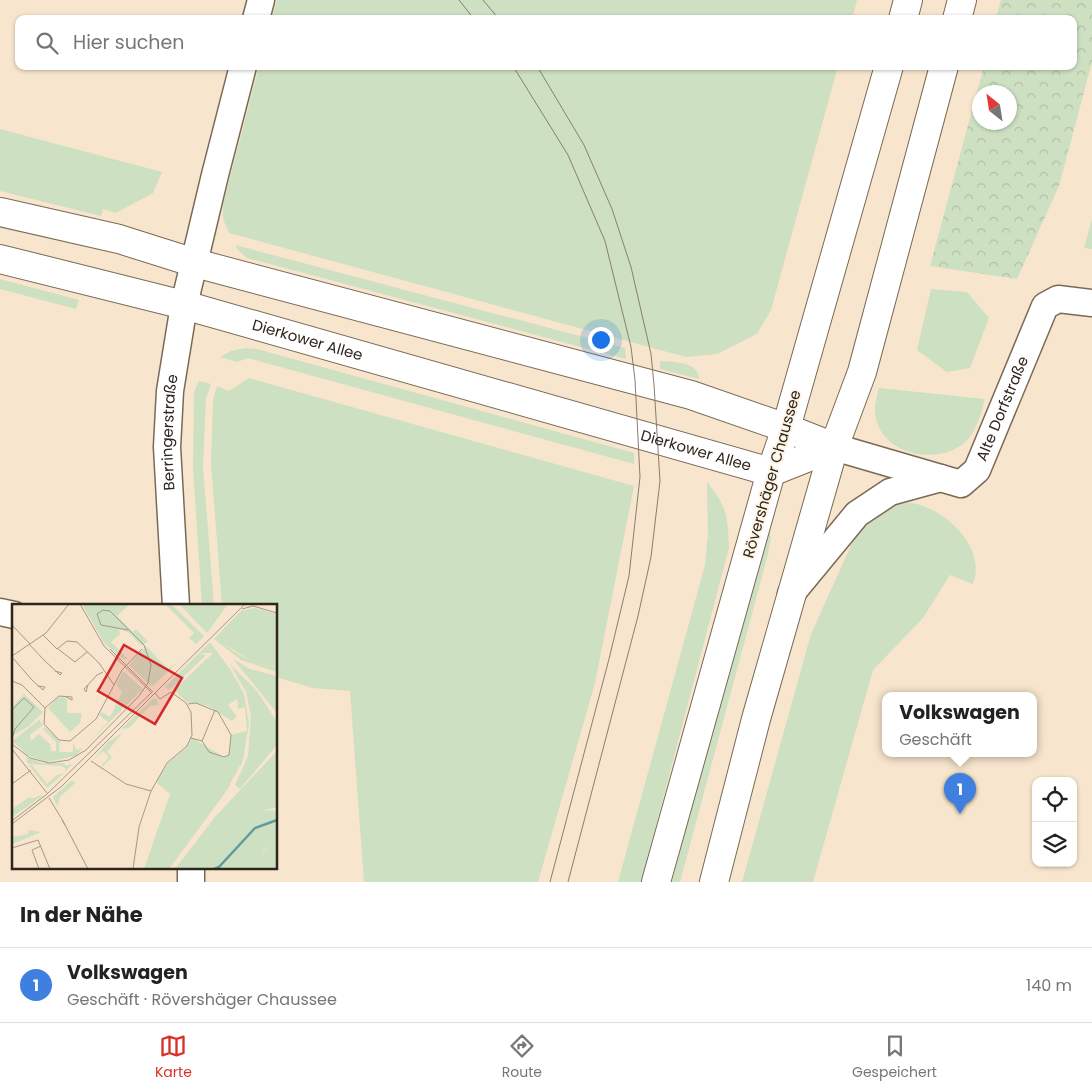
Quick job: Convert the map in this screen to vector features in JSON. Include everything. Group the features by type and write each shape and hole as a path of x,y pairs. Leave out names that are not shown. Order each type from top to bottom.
{"main road":[{"path":"904,15 908,0"},
{"path":"958,15 962,0"},
{"name":"Rövershäger Chaussee","path":"656,882 771,472 786,428 888,70"},
{"path":"714,882 790,595 834,447 862,372 943,70"},
{"path":"0,212 119,239 195,263 692,395 834,447"},
{"name":"Dierkower Allee","path":"0,259 184,305 771,472 834,447"}],"street":[{"path":"257,15 260,0"},
{"path":"195,263 242,70"},
{"name":"Berringerstraße","path":"176,604 167,447 170,391 184,305 195,263"},
{"name":"Alte Dorfstraße","path":"834,447 961,484 977,470 1045,306 1058,299 1092,303"},
{"path":"790,595 858,514 890,492 941,478"}],"green space":[{"path":"277,0 857,0 853,15 273,15"},
{"path":"1001,0 1092,0 1092,62 1059,186 1017,279 930,266 972,110 972,130 1017,130 1017,85 979,85 983,70 1077,70 1077,15 997,15"},
{"path":"258,70 837,70 771,310 757,334 717,354 686,357 229,233 223,219 223,205"},
{"path":"0,129 162,172 153,193 116,213 103,209 101,216 0,191"},
{"path":"1092,219 1092,249 1084,248"},
{"path":"235,245 625,348 626,359 247,258"},
{"path":"0,279 79,300 76,309 0,289"},
{"path":"931,289 967,292 989,318 970,368 947,372 917,350"},
{"path":"245,348 257,349 634,453 634,464 248,358 237,362 220,357 231,351"},
{"path":"660,361 678,362 690,366 698,373 699,379 660,369"},
{"path":"249,378 634,486 595,683 538,882 364,882 350,691 313,688 278,678 278,604 222,604 211,464 213,400 217,386 229,391"},
{"path":"199,381 211,384 206,398 203,466 214,604 202,604 193,468 194,392"},
{"path":"879,388 985,399 975,429 959,447 933,455 918,454 893,444 883,434 875,413"},
{"path":"707,482 719,498 725,512 729,548 641,882 618,882 705,565 708,534"},
{"path":"894,504 917,504 941,515 953,524 970,546 974,558 976,571 973,584 950,575 923,618 873,670 813,882 742,882 811,634 862,521"},
{"path":"766,533 770,533 771,537 768,554 680,882 672,882 731,658"}],"tram line":[{"path":"459,0 471,15"},
{"path":"483,0 496,15"},
{"path":"515,70 568,155 605,241 631,347 635,380 640,477 629,576 550,882"},
{"path":"539,70 584,145 612,209 631,267 651,354 660,481 651,557 638,616 568,882"}],"place":[{"name":"Volkswagen","path":"960,814"}]}
